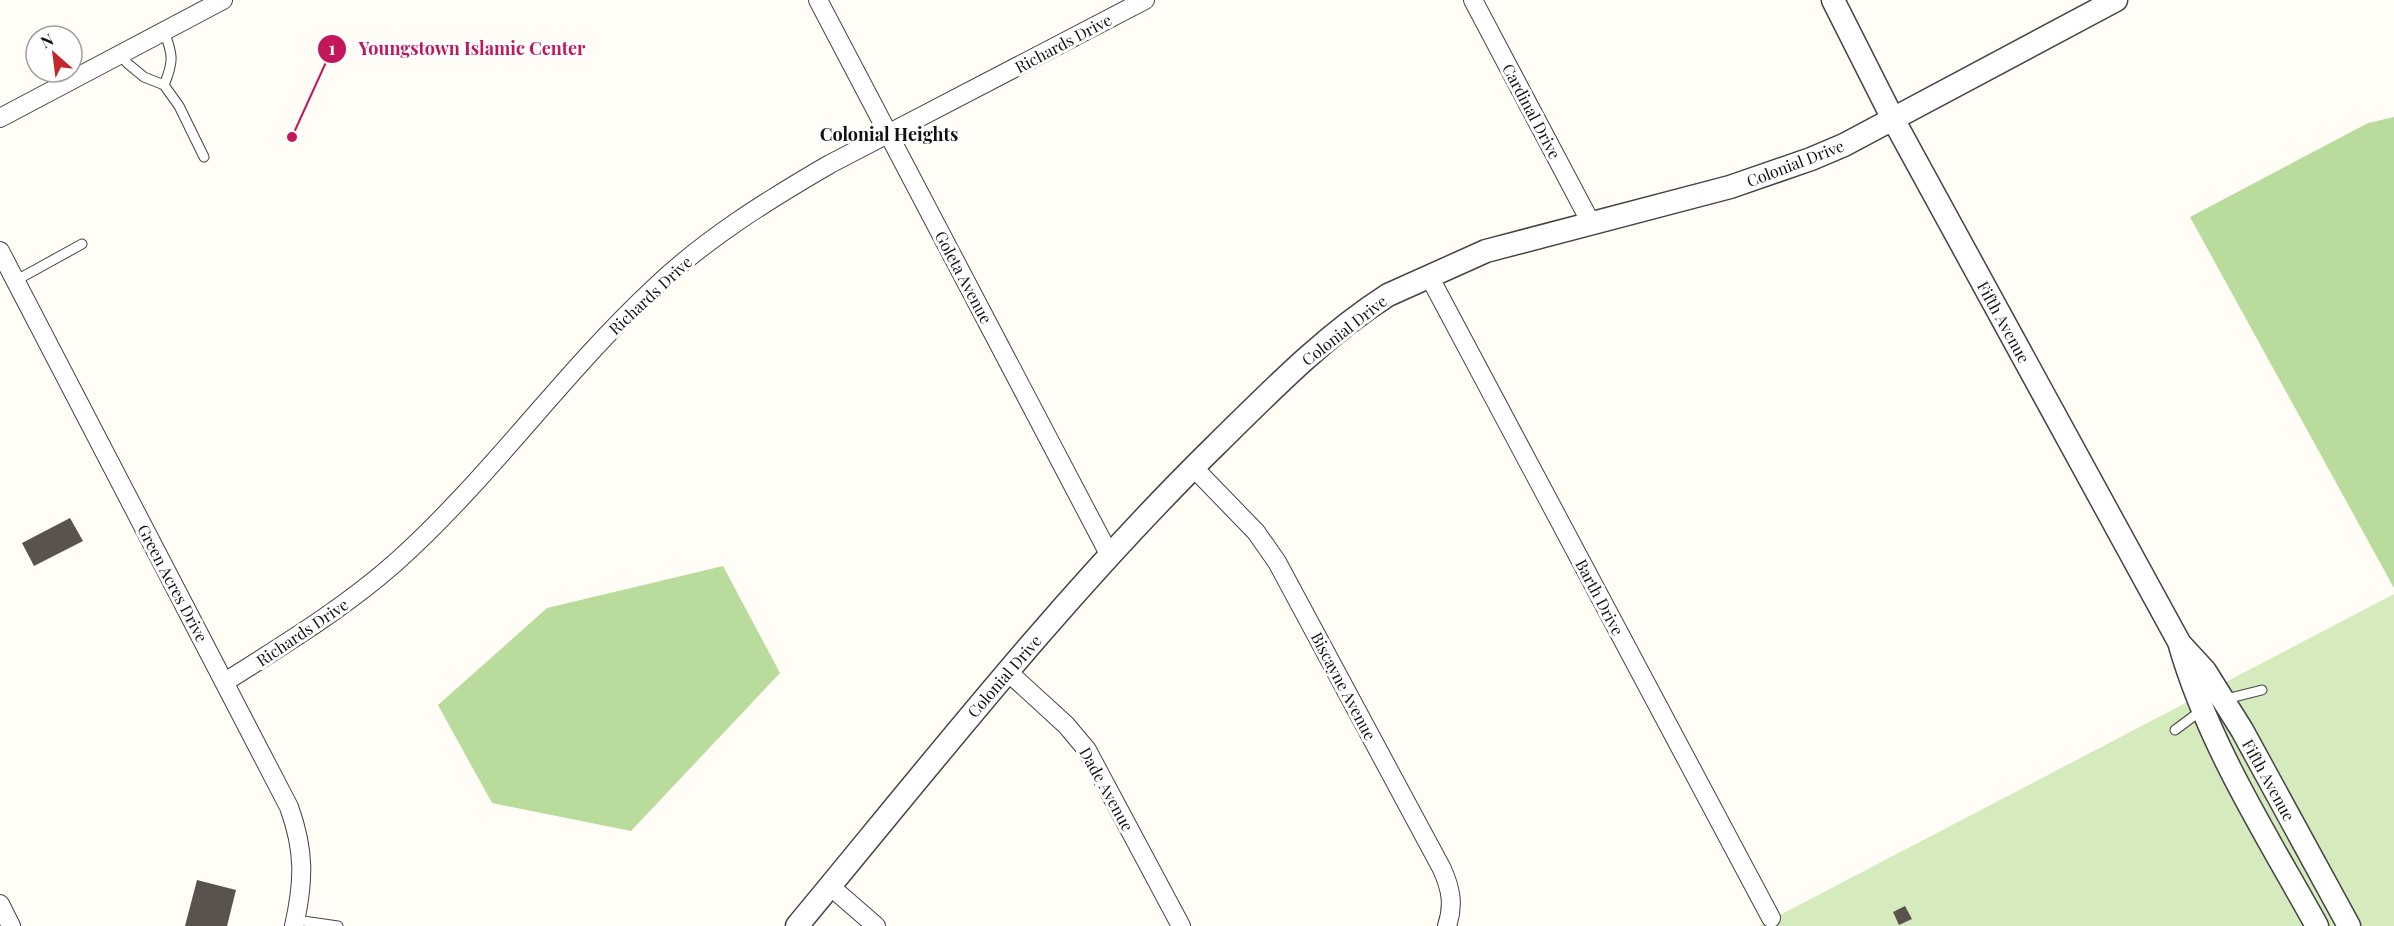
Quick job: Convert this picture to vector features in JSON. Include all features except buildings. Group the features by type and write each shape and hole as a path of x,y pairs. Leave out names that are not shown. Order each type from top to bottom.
{"street":[{"path":"0,118 223,0"},
{"name":"Goleta Avenue","path":"818,0 1109,554"},
{"name":"Richards Drive","path":"225,682 333,613 397,561 442,516 619,322 676,268 734,224 780,193 830,164 1145,0"},
{"name":"Cardinal Drive","path":"1473,0 1591,223"},
{"name":"Fifth Avenue","path":"1833,0 1893,119 2179,642 2201,711 2216,744 2317,926"},
{"name":"Colonial Drive","path":"797,926 1109,554 1193,467 1329,337 1388,295 1486,251 1730,187 1811,159 1844,145 2116,0"},
{"name":"Green Acres Drive","path":"0,251 289,807 301,846 303,873 295,923"},
{"name":"Barth Drive","path":"1429,276 1771,918"},
{"name":"Biscayne Avenue","path":"1193,467 1256,532 1277,562 1442,869 1451,897 1451,914 1447,926"},
{"name":"Fifth Avenue","path":"2179,642 2205,671 2242,730 2349,926"},
{"name":"Dade Avenue","path":"1008,672 1066,725 1087,750 1181,926"},
{"path":"830,886 876,926"},
{"path":"0,904 11,926"}],"lane":[{"path":"164,31 171,49 172,66 164,85"},
{"path":"121,54 127,63 144,77 164,85 179,106 204,157"},
{"path":"15,281 82,244"},
{"path":"2175,730 2201,711 2223,700 2262,690"},
{"path":"295,923 338,926"}],"green space":[{"path":"2394,117 2394,588 2190,217 2368,123"},
{"path":"723,566 780,673 631,831 492,803 438,705 547,608"},
{"path":"2394,594 2394,926 1759,926"}],"place":[{"name":"Youngstown Islamic Center","path":"292,137"}],"district":[{"name":"Colonial Heights","path":"889,134"}]}
